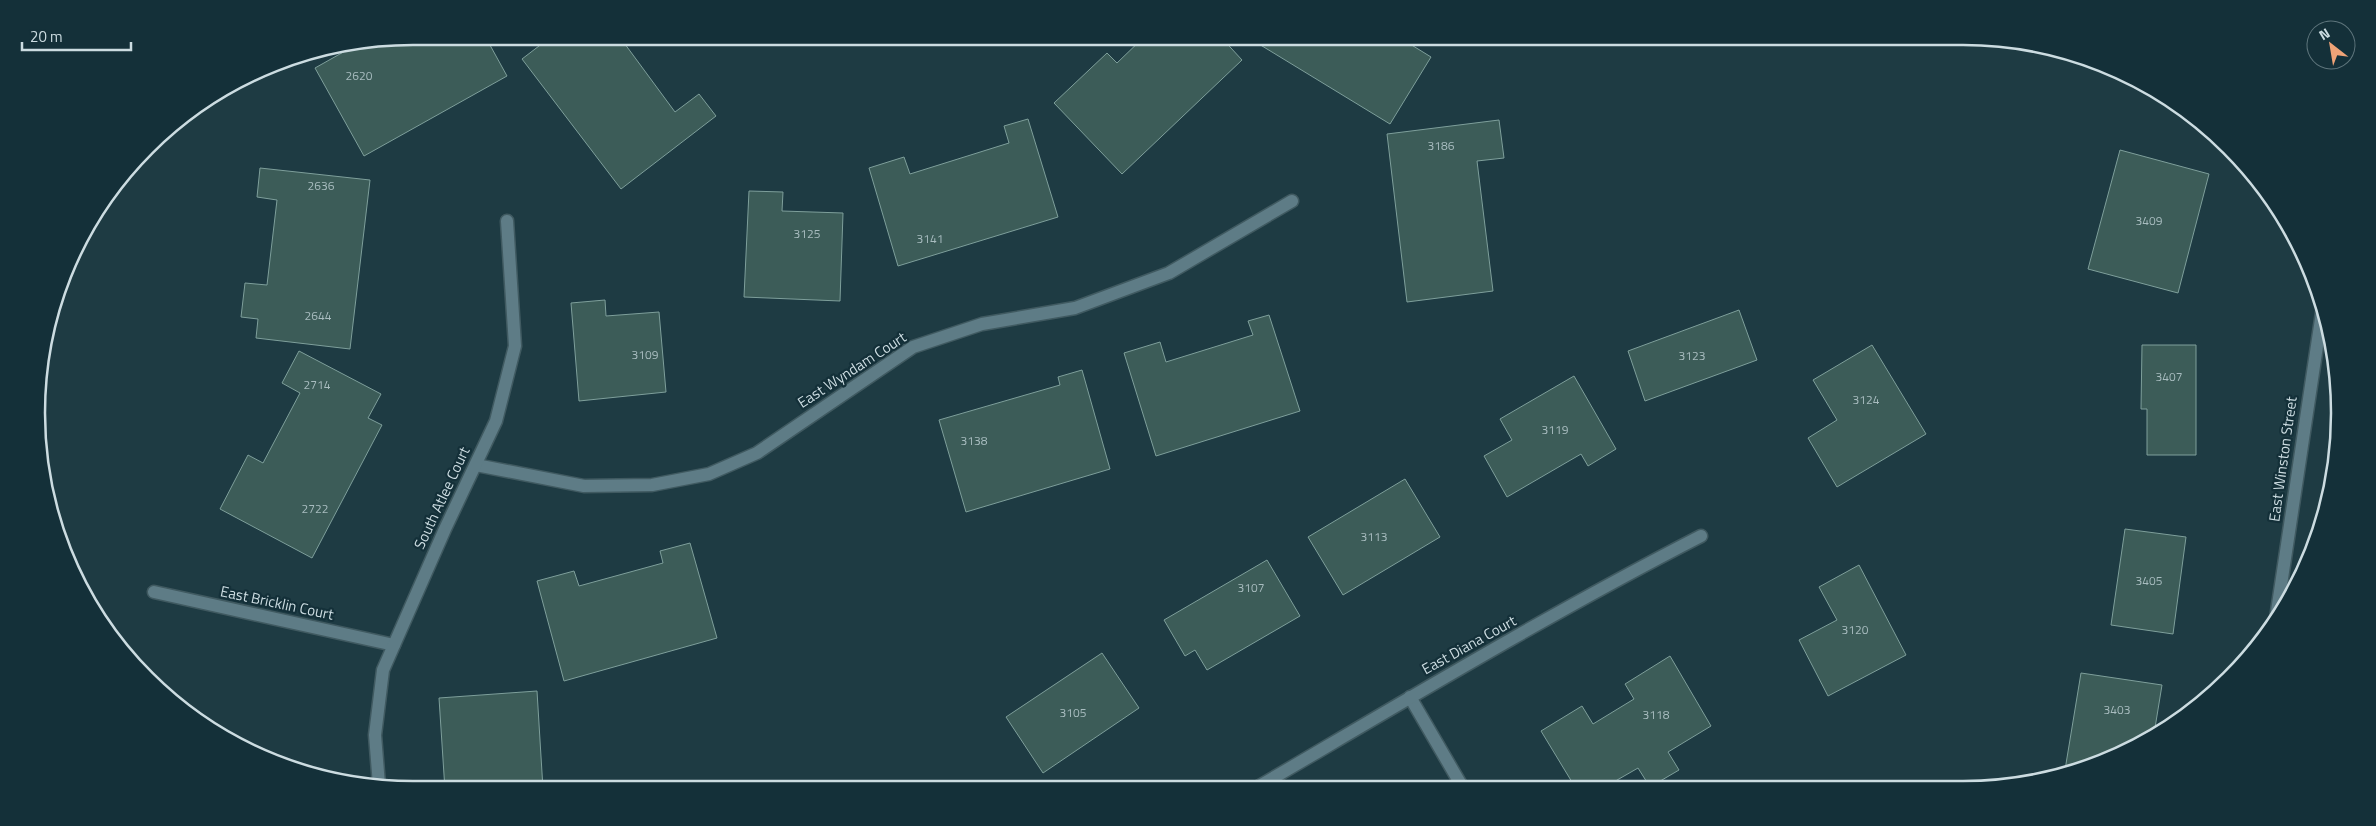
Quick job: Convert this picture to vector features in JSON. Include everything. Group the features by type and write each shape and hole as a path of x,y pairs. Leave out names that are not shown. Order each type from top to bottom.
{"street":[{"name":"East Wyndam Court","path":"476,464 584,486 652,485 709,474 756,453 913,347 982,324 1075,308 1169,273 1292,201"},
{"name":"South Atlee Court","path":"379,779 375,735 383,670 444,529 496,421 515,346 507,221"},
{"name":"East Winston Street","path":"2278,603 2320,326"},
{"name":"East Diana Court","path":"1268,781 1410,697 1640,568 1701,536"},
{"name":"East Bricklin Court","path":"154,592 394,646"},
{"path":"1410,697 1459,781"}],"building":[{"path":"413,45 490,45 507,76 364,156 315,68 344,51 365,48"},
{"path":"540,45 626,45 675,112 699,94 716,116 621,189 522,59"},
{"path":"1136,45 1228,45 1242,60 1122,174 1054,103 1107,53 1117,63"},
{"path":"1260,45 1412,45 1431,57 1390,124"},
{"path":"1028,119 1058,217 898,266 869,168 904,157 910,174 1009,143 1004,126"},
{"path":"1499,120 1504,158 1477,161 1493,291 1407,302 1387,134"},
{"path":"2120,150 2209,174 2178,293 2088,269"},
{"path":"260,168 370,180 350,349 256,338 258,319 241,317 245,283 267,285 277,200 257,197"},
{"path":"749,191 783,192 782,211 843,213 840,301 744,297"},
{"path":"605,300 606,316 659,312 666,392 579,401 571,303"},
{"path":"1739,310 1757,360 1645,401 1628,351"},
{"path":"1269,315 1300,411 1156,456 1124,353 1160,342 1166,362 1253,335 1248,321"},
{"path":"1872,345 1926,434 1837,487 1808,438 1837,420 1813,380"},
{"path":"2142,345 2196,345 2196,455 2147,455 2147,409 2141,409"},
{"path":"299,351 381,394 368,418 382,425 312,558 220,509 248,455 263,463 300,393 282,383"},
{"path":"1082,370 1110,469 966,512 939,420 1060,385 1058,377"},
{"path":"1574,376 1616,449 1588,466 1581,454 1507,497 1484,456 1512,440 1500,419"},
{"path":"1405,479 1440,537 1343,595 1308,537"},
{"path":"2125,529 2186,537 2173,634 2111,625"},
{"path":"690,543 717,638 564,681 537,581 574,571 579,586 663,563 660,551"},
{"path":"1267,560 1300,616 1207,670 1195,650 1185,656 1164,620"},
{"path":"1859,565 1906,655 1828,696 1799,640 1837,620 1819,587"},
{"path":"1102,653 1139,708 1043,773 1006,717"},
{"path":"1670,656 1711,726 1668,752 1679,770 1660,781 1646,781 1638,768 1615,781 1571,781 1541,731 1582,706 1593,724 1634,699 1625,684"},
{"path":"2081,673 2162,685 2155,727 2104,753 2066,766"},
{"path":"537,691 543,781 444,781 439,698"}]}
